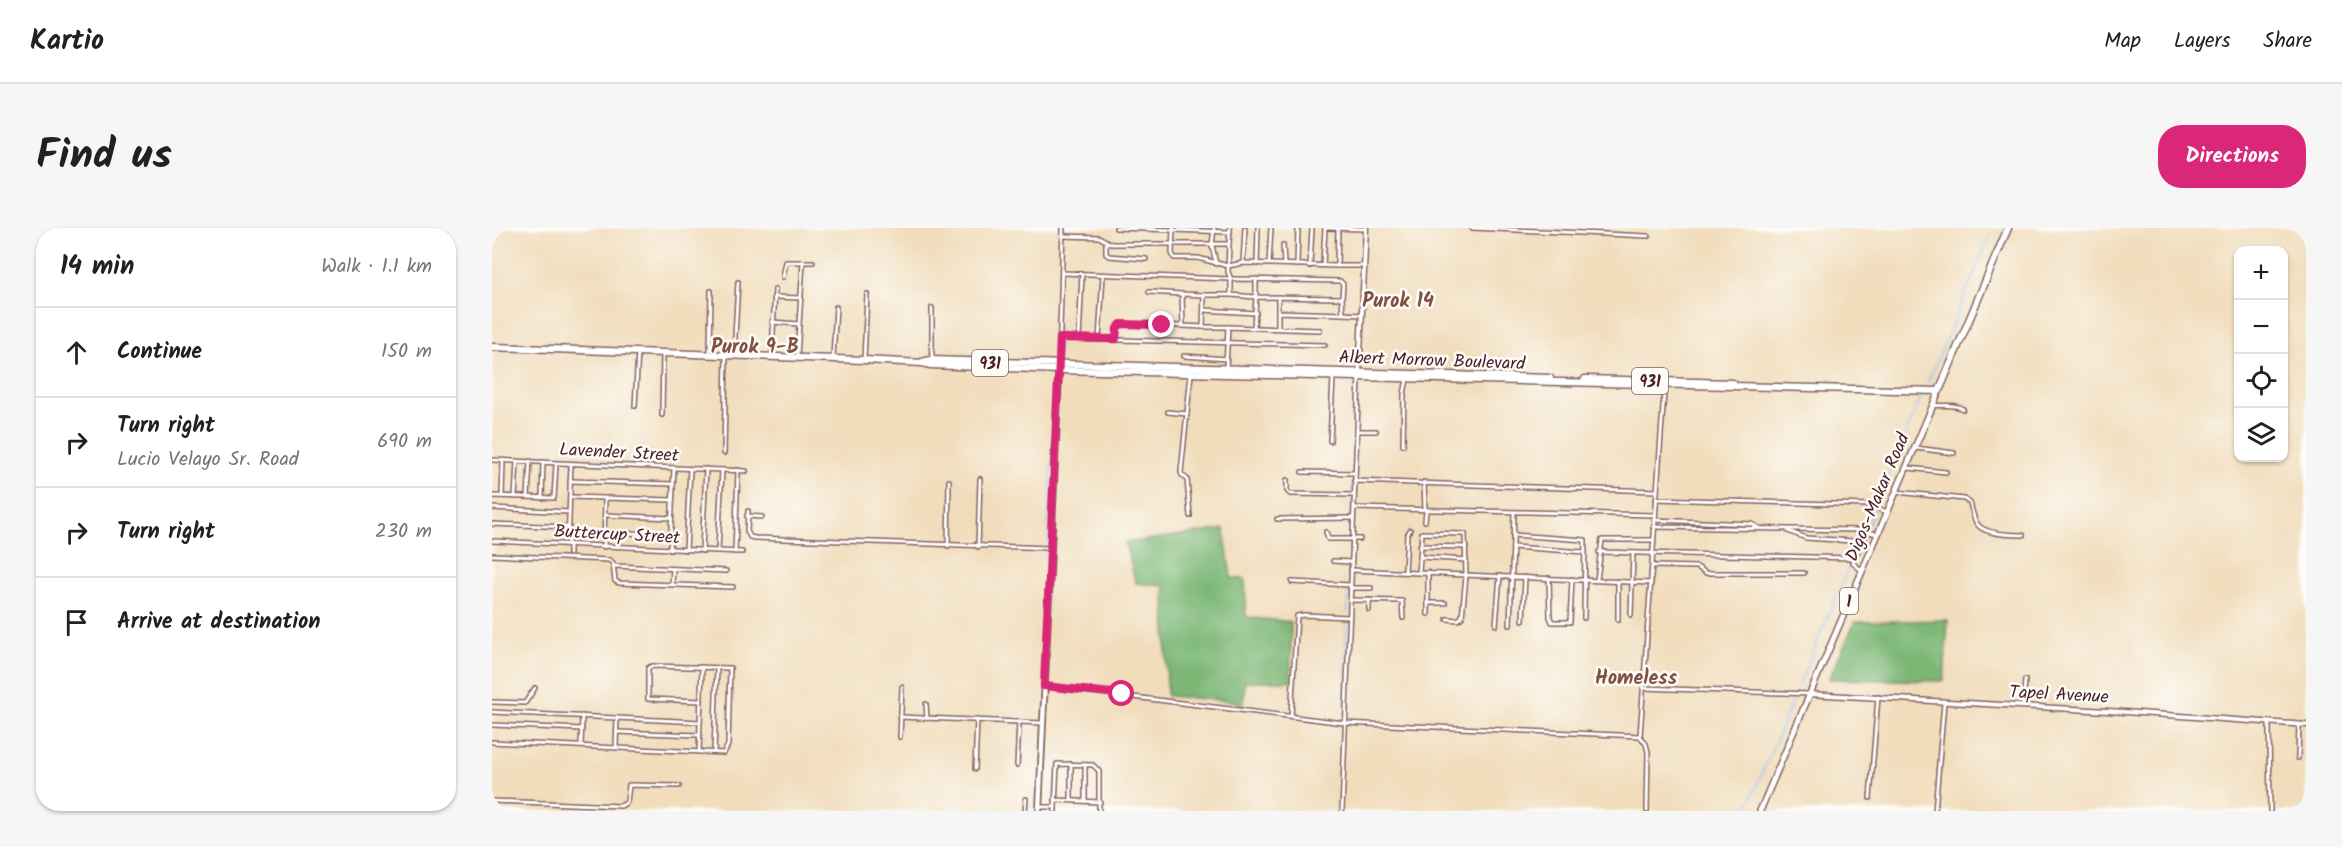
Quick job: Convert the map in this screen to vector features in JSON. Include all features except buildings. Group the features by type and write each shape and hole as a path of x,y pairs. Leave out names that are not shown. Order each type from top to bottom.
{"highway":[{"name":"Digos-Makar Road","path":"1940,389 2008,228"},
{"name":"Albert Morrow Boulevard","path":"492,347 864,360 931,365 1333,377 1359,375 1407,379 1662,383"},
{"name":"Albert Morrow Boulevard","path":"922,363 931,360 1059,368 1226,369 1359,375 1940,389"}],"main road":[{"path":"1040,809 1059,368"},
{"name":"Digos-Makar Road","path":"1760,811 1940,389"}],"street":[{"path":"1059,368 1063,228"},
{"path":"1116,228 1230,230 1228,274 1231,279 1231,295"},
{"path":"1243,263 1245,228"},
{"path":"1257,264 1258,228"},
{"path":"1269,264 1271,228"},
{"path":"1297,265 1298,228"},
{"path":"1310,266 1312,228"},
{"path":"1323,266 1325,228 1366,229 1353,495 1342,811"},
{"path":"1472,228 1648,236"},
{"path":"1173,229 1172,253 1174,258 1198,258 1228,266 1243,263 1363,266"},
{"path":"1337,266 1338,229"},
{"path":"1214,230 1212,245 1216,264"},
{"path":"1063,236 1099,237 1111,244 1229,244"},
{"path":"1106,242 1105,251 1109,256 1146,259"},
{"path":"1283,245 1284,264"},
{"path":"783,277 785,262 813,262"},
{"path":"797,358 803,262"},
{"path":"1062,273 1340,281 1343,284 1343,314"},
{"path":"1079,339 1082,274"},
{"path":"1099,339 1103,275"},
{"path":"1254,327 1256,279"},
{"path":"734,356 738,282"},
{"path":"772,357 775,289"},
{"path":"710,355 711,291"},
{"path":"1149,292 1342,298"},
{"path":"864,360 867,294"},
{"path":"1182,294 1183,326"},
{"path":"1203,327 1204,295"},
{"path":"774,297 801,298"},
{"path":"1278,297 1278,327"},
{"path":"833,359 837,307"},
{"path":"931,360 932,308"},
{"path":"1203,310 1256,313"},
{"path":"1278,312 1362,315"},
{"path":"772,322 799,324"},
{"path":"1116,339 1117,328 1121,324 1320,330"},
{"path":"1226,369 1228,327"},
{"path":"1060,338 1325,345"},
{"path":"635,406 638,352"},
{"path":"662,415 663,353"},
{"path":"724,453 726,356"},
{"path":"1184,356 1227,359"},
{"path":"1190,516 1187,479 1182,476 1181,472 1191,372"},
{"path":"1330,441 1333,377"},
{"path":"1403,445 1404,394 1407,379"},
{"path":"1647,811 1648,752 1640,736 1653,566 1662,383"},
{"path":"1933,405 1955,405 1963,409"},
{"path":"1168,412 1187,414"},
{"path":"1357,431 1376,431"},
{"path":"1914,448 1954,453"},
{"name":"Lavender Street","path":"492,460 746,471"},
{"path":"502,496 503,460"},
{"path":"515,497 517,461"},
{"path":"528,497 530,462"},
{"path":"542,498 543,462"},
{"path":"492,496 554,498 556,464"},
{"path":"569,554 571,464"},
{"path":"670,550 674,468"},
{"path":"1906,468 1946,472"},
{"path":"686,550 690,469"},
{"path":"702,551 706,469"},
{"path":"718,551 722,470"},
{"path":"735,552 738,470"},
{"path":"1302,472 1355,472"},
{"path":"978,547 980,479"},
{"path":"1287,480 1287,490 1290,494 1353,495"},
{"path":"570,481 673,484"},
{"path":"948,546 949,481"},
{"path":"1354,481 1657,491"},
{"path":"1424,482 1425,521"},
{"path":"1895,492 1964,499 1970,503 1980,527 2005,534 2023,535"},
{"path":"570,497 672,501"},
{"path":"604,547 605,498"},
{"path":"1656,499 1869,505 1887,512"},
{"path":"492,508 569,512"},
{"path":"1353,508 1655,515"},
{"path":"748,510 748,535 755,538 1050,548"},
{"path":"1510,625 1514,513"},
{"path":"605,515 671,518"},
{"path":"747,516 762,517"},
{"path":"1277,519 1353,518"},
{"path":"1654,520 1752,524 1759,529"},
{"path":"492,524 568,528"},
{"path":"1654,527 1878,534"},
{"path":"1405,572 1407,536 1410,530"},
{"path":"1805,530 1806,537"},
{"path":"1786,531 1806,537 1853,541"},
{"path":"604,532 671,535"},
{"path":"1326,532 1328,539 1360,539"},
{"path":"1419,572 1422,532 1464,533 1466,576 1462,617 1458,620 1447,619"},
{"path":"1862,571 1853,563 1868,532"},
{"path":"1513,535 1584,539 1584,618"},
{"path":"1598,580 1600,542 1604,538 1653,540"},
{"name":"Buttercup Street","path":"492,541 742,552"},
{"path":"1863,543 1866,546 1872,546"},
{"path":"1420,546 1466,548"},
{"path":"1513,547 1585,552"},
{"path":"1599,552 1854,558"},
{"path":"1631,615 1633,554"},
{"path":"492,555 612,561 614,578 617,583 733,587"},
{"path":"1420,557 1466,560"},
{"path":"1333,561 1351,561"},
{"path":"614,566 726,571"},
{"path":"1653,566 1697,567 1706,573 1804,573"},
{"path":"672,584 673,569"},
{"path":"1351,570 1651,583"},
{"path":"1428,572 1428,614"},
{"path":"1496,625 1500,576"},
{"path":"1523,620 1525,577"},
{"path":"1549,578 1552,622 1570,622 1572,579"},
{"path":"1618,581 1618,620"},
{"path":"1292,582 1371,588"},
{"path":"1350,600 1402,601 1403,618"},
{"path":"1369,600 1369,610"},
{"path":"1428,603 1445,603"},
{"path":"1291,716 1297,616 1349,617"},
{"path":"492,742 724,753 727,749 730,668 650,666 647,678 648,699 701,701"},
{"path":"699,752 702,667"},
{"path":"714,752 717,668"},
{"path":"2023,706 2025,680"},
{"path":"1044,686 1344,723 1640,736"},
{"path":"900,737 902,687"},
{"path":"492,702 525,703 535,688"},
{"path":"1644,688 1809,694"},
{"name":"Tapel Avenue","path":"1809,694 2306,725"},
{"path":"1870,798 1878,697"},
{"path":"1935,811 1944,701"},
{"path":"926,704 927,718"},
{"path":"492,712 700,722"},
{"path":"581,746 582,716"},
{"path":"900,717 1043,723"},
{"path":"616,747 617,718"},
{"path":"975,769 977,720"},
{"path":"1017,765 1019,722"},
{"path":"2269,722 2270,811"},
{"path":"2298,758 2299,724"},
{"path":"492,725 582,729"},
{"path":"617,732 700,735"},
{"path":"1040,809 1055,809 1057,765 1071,764 1096,766 1099,771 1099,811"},
{"path":"1071,764 1071,800"},
{"path":"1085,765 1085,801"},
{"path":"492,801 621,806 627,802 629,785 679,786"},
{"path":"1025,811 1026,799"},
{"path":"1055,800 1100,802"}],"green space":[{"path":"1224,529 1231,578 1245,579 1246,617 1291,622 1291,681 1245,681 1243,706 1232,701 1167,696 1165,586 1136,583 1125,543"},
{"path":"1948,620 1944,681 1829,679 1855,622"}],"waterway":[{"path":"1928,382 1991,234"},
{"path":"1362,264 1363,244"},
{"path":"1057,360 1059,328"},
{"path":"1048,544 1056,371"},
{"path":"1357,381 1357,389"},
{"path":"1878,500 1922,395"},
{"path":"1354,464 1355,448"},
{"path":"1353,476 1353,493"},
{"path":"1351,516 1352,497"},
{"path":"1867,527 1875,508"},
{"path":"1351,520 1351,536"},
{"path":"1854,554 1863,534"},
{"path":"1350,541 1350,559"},
{"path":"1045,622 1047,551"},
{"path":"1799,684 1851,562"},
{"path":"1349,564 1349,581"},
{"path":"1348,586 1348,613"},
{"path":"1345,706 1347,620"},
{"path":"1746,811 1793,700"}],"district":[{"name":"Purok 14","path":"1398,300"},
{"name":"Purok 9-B","path":"755,346"},
{"name":"Homeless","path":"1636,677"}],"route":[{"path":"1122,694 1044,686 1060,338 1116,339 1117,328 1121,324 1162,325"}]}
